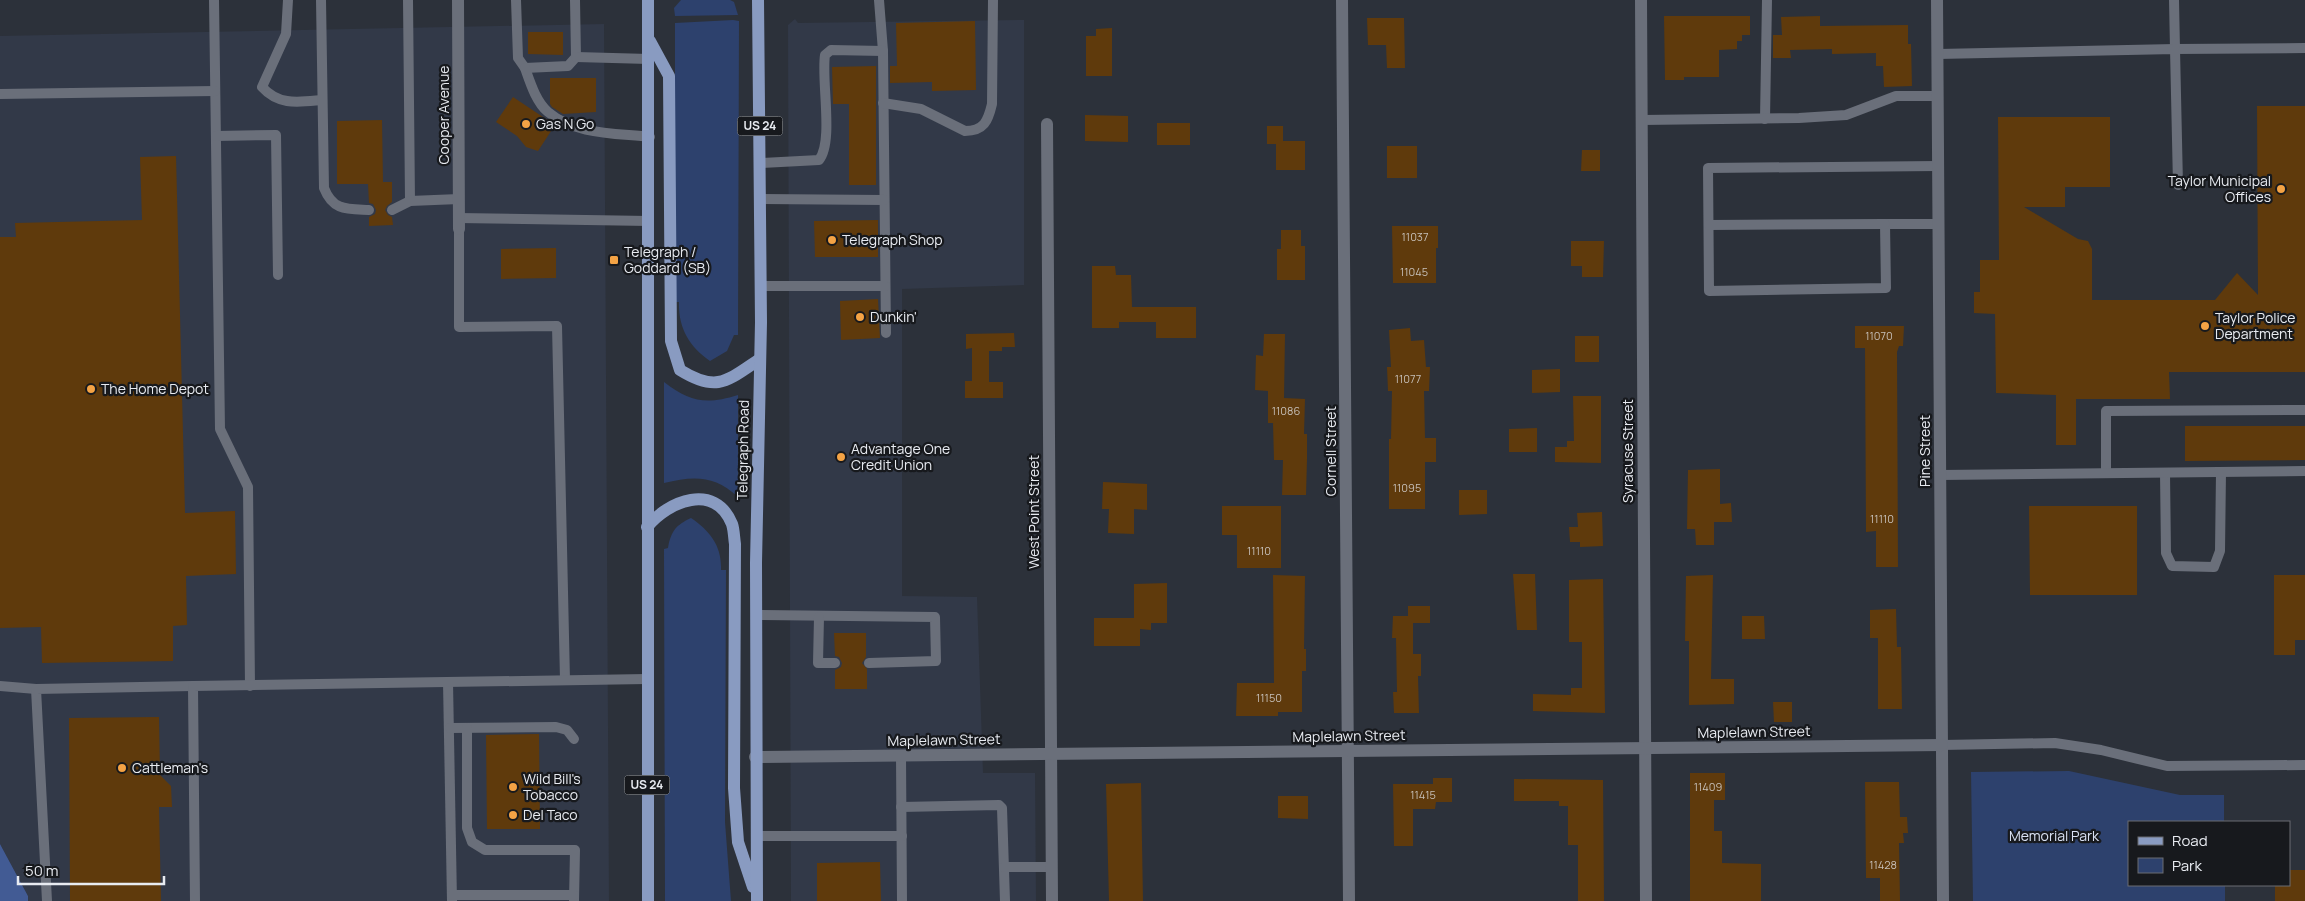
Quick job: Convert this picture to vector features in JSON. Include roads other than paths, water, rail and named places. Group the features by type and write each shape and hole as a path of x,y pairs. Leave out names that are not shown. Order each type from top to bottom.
{"main road":[{"name":"US 24","path":"648,0 650,137 647,527 648,901"},
{"name":"Telegraph Road","path":"757,899 756,615 760,359 758,0"},
{"path":"649,39 669,76 671,341 680,370 697,381 710,384 723,381 760,359"},
{"path":"647,527 665,510 678,503 700,500 710,502 724,511 732,525 735,544 734,788 738,842 757,899"}],"street":[{"name":"Cooper Avenue","path":"458,0 458,224"},
{"name":"Cornell Street","path":"1342,0 1349,901"},
{"name":"Syracuse Street","path":"1641,0 1646,901"},
{"name":"Pine Street","path":"1937,0 1943,901"},
{"name":"West Point Street","path":"1047,124 1052,901"},
{"name":"Maplelawn Street","path":"756,758 1942,745"}],"lane":[{"path":"214,0 220,429 248,487 250,686"},
{"path":"288,0 286,34 262,87 272,98 294,102 322,100"},
{"path":"321,0 324,188 328,198 341,208 369,210"},
{"path":"408,0 410,201"},
{"path":"516,0 518,58 525,68 534,92 547,112 574,128 650,137"},
{"path":"525,68 568,66 576,57 576,0"},
{"path":"879,0 883,51 886,334"},
{"path":"884,103 921,109 966,130 974,131 983,127 989,119 992,104 993,0"},
{"path":"1765,119 1767,0"},
{"path":"2174,0 2178,185"},
{"path":"1938,54 2305,48"},
{"path":"760,163 819,160 824,154 826,140 825,55 831,50 883,51"},
{"path":"576,57 649,59"},
{"path":"0,94 215,91"},
{"path":"1642,120 1765,119 1846,115 1896,96 1938,96"},
{"path":"216,136 276,135 278,275"},
{"path":"1884,224 1886,288 1709,291 1708,168 1938,166"},
{"path":"760,198 884,200"},
{"path":"392,210 410,201 459,199"},
{"path":"565,680 557,326 458,327 458,224 649,221"},
{"path":"1709,224 1939,224"},
{"path":"760,286 885,286"},
{"path":"2106,473 2106,411 2305,410"},
{"path":"2165,473 2166,553 2172,566 2214,566 2220,551 2221,472"},
{"path":"1940,475 2305,472"},
{"path":"756,615 935,618 936,661 869,663"},
{"path":"819,617 818,663 834,662"},
{"path":"0,686 36,689 647,679"},
{"path":"448,682 452,898 574,898 575,850 485,850 472,842 467,828 467,728"},
{"path":"194,686 195,901"},
{"path":"36,689 47,901"},
{"path":"450,728 556,727 567,730 574,739"},
{"path":"1942,745 2055,743 2101,750 2168,766 2305,765"},
{"path":"901,756 902,901"},
{"path":"901,806 999,805 1002,808 1005,901"},
{"path":"756,836 902,836"},
{"path":"1004,867 1052,867"}],"place":[{"name":"Gas N Go","path":"526,124"},
{"name":"Taylor Municipal Offices","path":"2281,189"},
{"name":"Telegraph Shop","path":"832,240"},
{"name":"Telegraph / Goddard (SB)","path":"614,260"},
{"name":"Dunkin'","path":"860,317"},
{"name":"Taylor Police Department","path":"2205,326"},
{"name":"The Home Depot","path":"91,389"},
{"name":"Advantage One Credit Union","path":"841,457"},
{"name":"Cattleman's","path":"122,768"},
{"name":"Wild Bill's Tobacco","path":"513,787"},
{"name":"Del Taco","path":"513,815"}],"park label":[{"name":"Memorial Park","path":"2054,836"}]}
